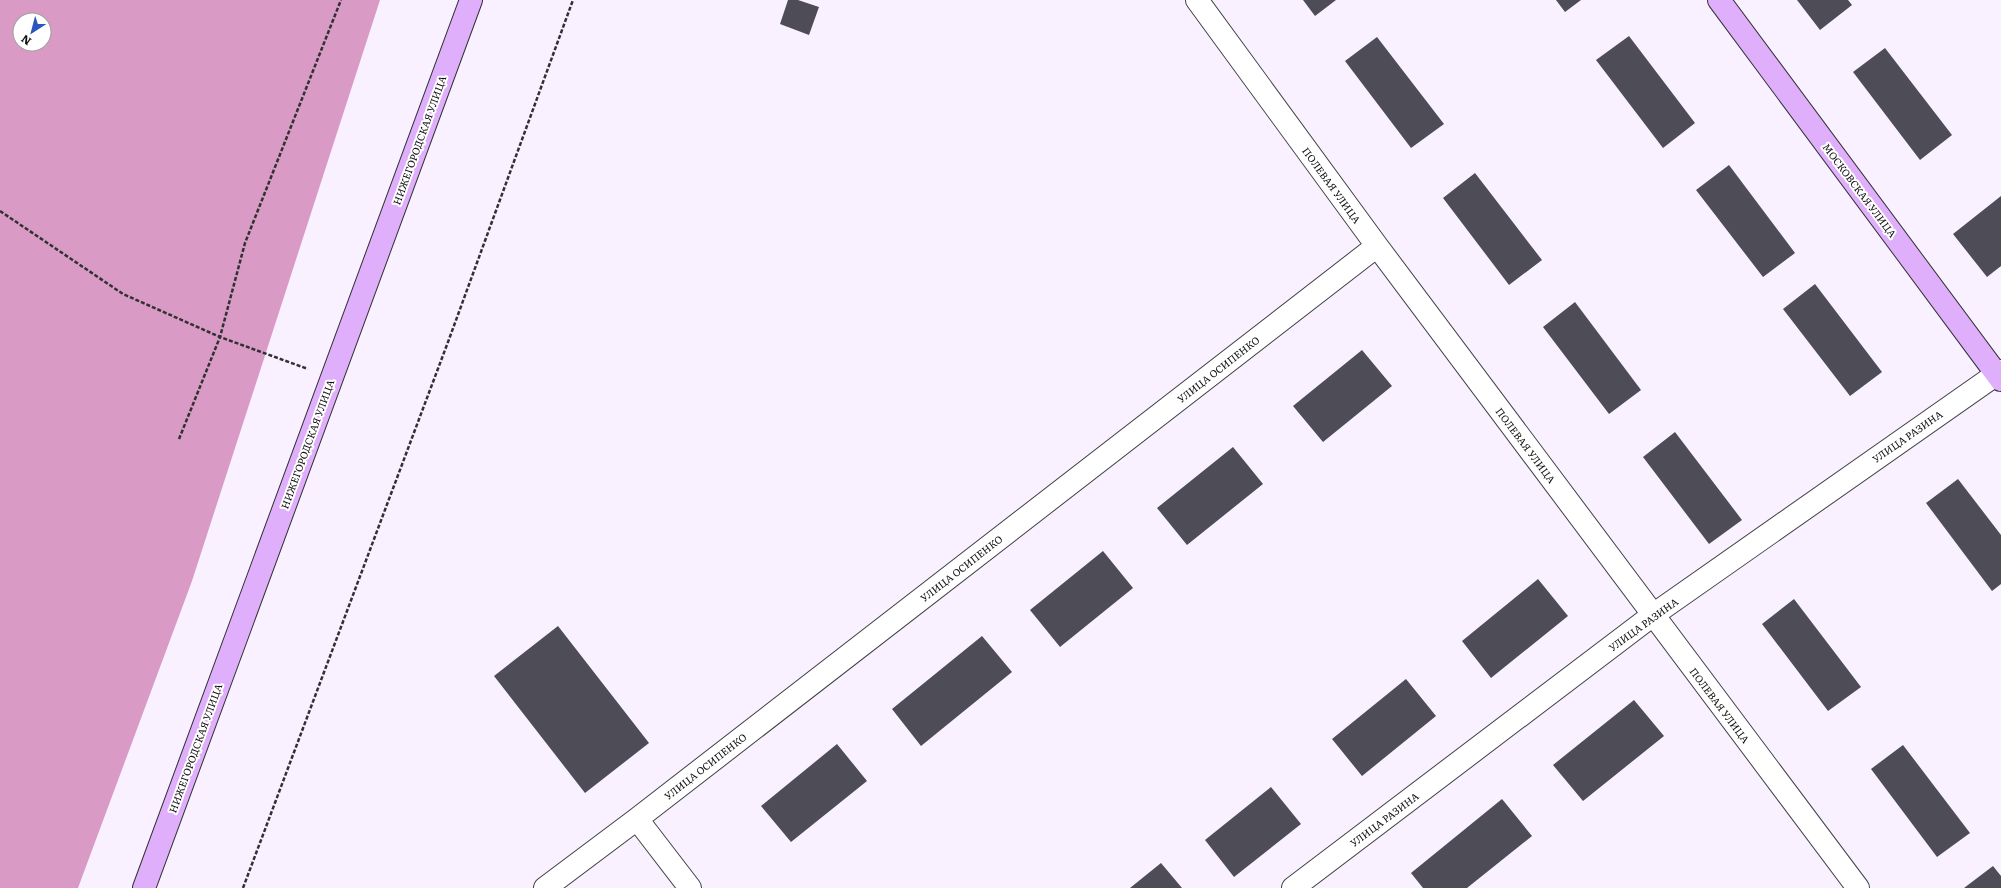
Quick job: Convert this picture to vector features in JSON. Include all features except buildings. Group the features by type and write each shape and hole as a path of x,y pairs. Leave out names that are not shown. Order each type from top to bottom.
{"street":[{"name":"НИЖЕГОРОДСКАЯ УЛИЦА","path":"144,888 471,0"},
{"name":"ПОЛЕВАЯ УЛИЦА","path":"1197,0 1377,246 1858,888"},
{"name":"МОСКОВСКАЯ УЛИЦА","path":"1719,0 2000,375"},
{"name":"УЛИЦА ОСИПЕНКО","path":"545,888 637,819 1377,246"},
{"name":"УЛИЦА РАЗИНА","path":"1293,888 1653,615 2000,375"},
{"path":"637,819 690,888"}],"path":[{"path":"179,439 220,336 245,243 341,0"},
{"path":"242,888 448,342 573,0"},
{"path":"0,211 123,294 220,336 332,378"}],"shaded area":[{"path":"0,0 380,0 192,581 78,888 0,888"}]}
